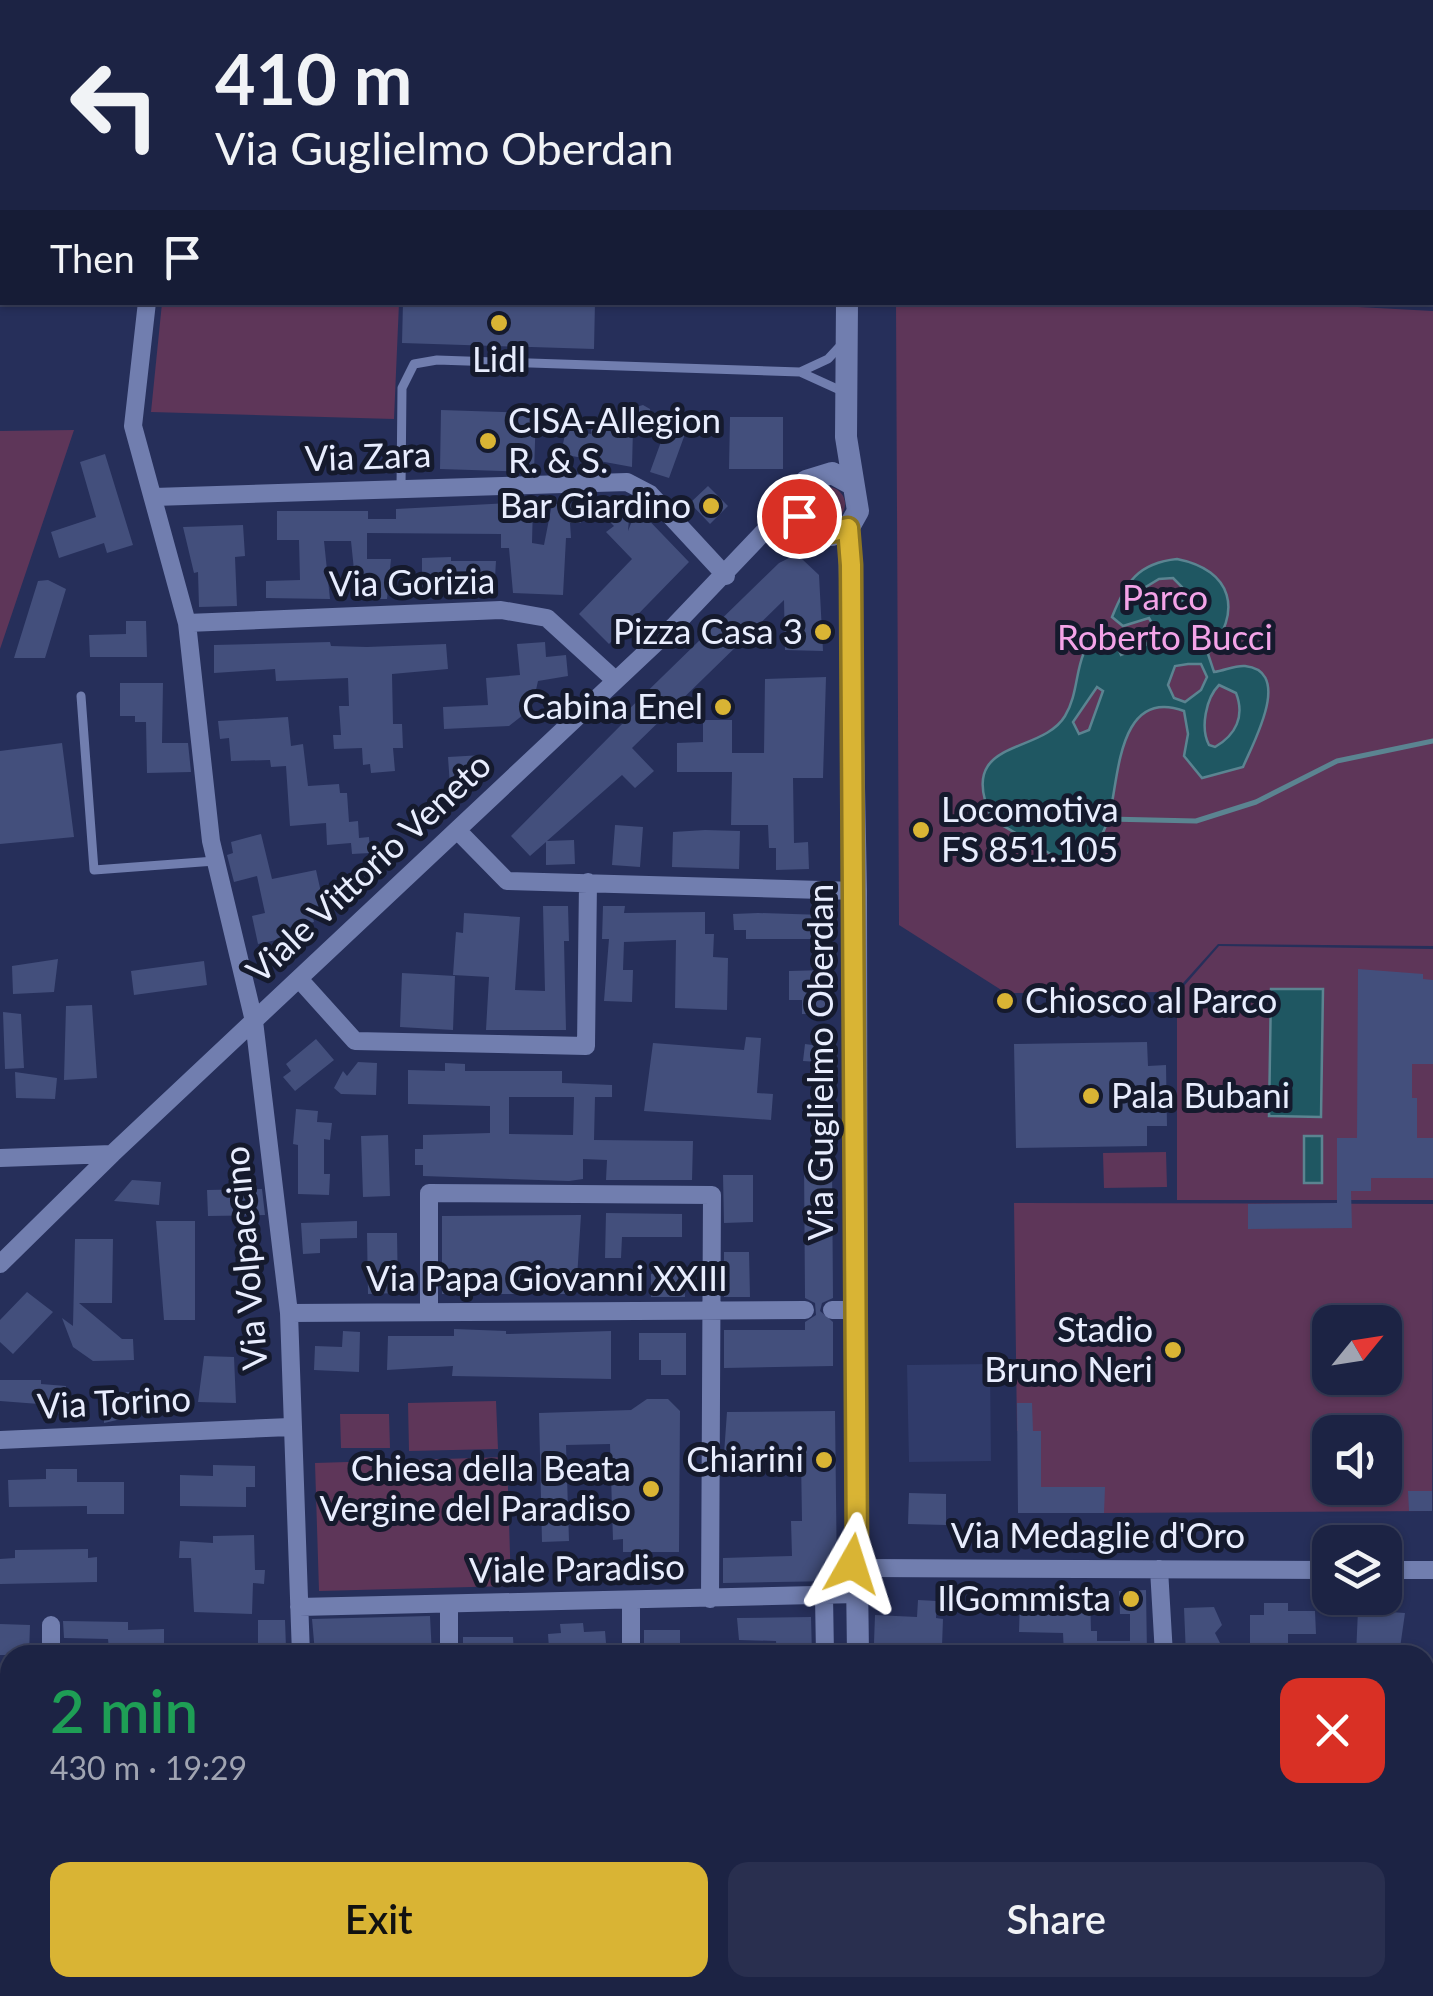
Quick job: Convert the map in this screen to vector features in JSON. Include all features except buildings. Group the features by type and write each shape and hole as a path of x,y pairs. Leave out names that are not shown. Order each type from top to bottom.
{"main road":[{"name":"Via Guglielmo Oberdan","path":"847,305 842,478 858,511 840,531 851,565 856,892 844,1310 859,1575 858,1645"},
{"path":"840,531 804,524 798,497 806,481 842,478"}],"street":[{"name":"Via Volpaccino","path":"148,305 133,426 187,623 215,861 254,1021 290,1313 290,1427 301,1645"},
{"name":"Via Zara","path":"154,497 627,482 650,494 726,576"},
{"name":"Viale Vittorio Veneto","path":"0,1264 726,576 798,497"},
{"path":"781,517 804,524"},
{"name":"Via Gorizia","path":"187,623 501,610 547,618 616,680"},
{"path":"457,830 507,881 856,892"},
{"path":"300,980 355,1041 586,1046 588,882"},
{"path":"0,1158 112,1154"},
{"path":"74,1155 88,1177"},
{"path":"429,1311 429,1193 712,1195 710,1599"},
{"name":"Via Papa Giovanni XXIII","path":"290,1313 805,1310"},
{"name":"Via Torino","path":"0,1440 290,1427"},
{"path":"1160,1569 1164,1645"},
{"name":"Via Medaglie d'Oro","path":"859,1575 1312,1570"},
{"path":"1402,1570 1433,1570"},
{"name":"Viale Paradiso","path":"299,1607 824,1596 859,1575"},
{"path":"824,1596 825,1645"},
{"path":"631,1600 631,1645"},
{"path":"448,1604 448,1645"},
{"path":"51,1645 52,1625"}],"lane":[{"path":"800,372 828,359 846,340"},
{"path":"401,488 402,388 414,364 437,360 800,372 845,392"},
{"path":"81,696 94,870 215,861"}],"shaded area":[{"path":"1177,559 1196,565 1221,583 1227,595 1226,623 1208,654 1214,672 1245,666 1259,671 1267,681 1261,727 1243,767 1202,778 1184,756 1188,734 1184,711 1163,707 1147,711 1127,737 1109,816 1100,838 1079,862 1064,862 992,819 983,793 984,774 992,761 1053,729 1065,716 1085,650 1100,632 1113,637 1121,655 1146,645 1156,630 1149,618 1123,626 1112,617 1135,576 1164,561","holes":["1173,578 1182,587 1183,599 1177,607 1137,602 1136,593 1159,579","1201,664 1207,677 1201,690 1185,702 1174,698 1168,685 1175,666","1219,685 1236,693 1239,709 1233,731 1215,747 1206,738 1205,722","1097,687 1103,691 1089,730 1079,734 1073,722"]},
{"path":"1271,989 1323,989 1321,1117 1269,1116"},
{"path":"1304,1136 1322,1136 1322,1183 1304,1183"},
{"path":"990,1364 991,1461 909,1462 907,1365"}],"green space":[{"path":"162,305 399,305 394,419 151,412"},
{"name":"Parco Roberto Bucci","path":"896,305 1321,305 1433,311 1433,946 1218,944 1175,992 1006,993 899,925"},
{"path":"74,430 0,649 0,431"},
{"path":"828,487 840,492 845,504 840,516 828,521 816,516 811,504 816,492"},
{"path":"1219,946 1433,949 1433,1200 1177,1200 1177,994"},
{"path":"1166,1152 1167,1187 1104,1188 1103,1153"},
{"name":"Stadio Bruno Neri","path":"1014,1203 1433,1204 1432,1511 1104,1513 1104,1487 1037,1487 1041,1431 1017,1431"},
{"path":"496,1401 498,1449 409,1451 408,1403"},
{"path":"340,1414 389,1414 390,1448 341,1448"},
{"path":"507,1457 511,1586 319,1591 315,1463"}],"waterway":[{"path":"1108,819 1196,821 1256,802 1337,761 1433,741"}],"place":[{"name":"Lidl","path":"499,323"},
{"name":"CISA-Allegion R. & S.","path":"488,441"},
{"name":"Bar Giardino","path":"711,506"},
{"name":"Pizza Casa 3","path":"823,632"},
{"name":"Cabina Enel","path":"723,707"},
{"name":"Locomotiva FS 851.105","path":"921,830"},
{"name":"Chiosco al Parco","path":"1005,1001"},
{"name":"Pala Bubani","path":"1091,1096"},
{"name":"Stadio Bruno Neri","path":"1173,1350"},
{"name":"Chiarini","path":"824,1460"},
{"name":"Chiesa della Beata Vergine del Paradiso","path":"651,1489"},
{"name":"IlGommista","path":"1131,1599"}],"route":[{"path":"799,516 804,524 821,534 832,535 848,528 851,565 856,892 857,1560 852,1564"}]}
